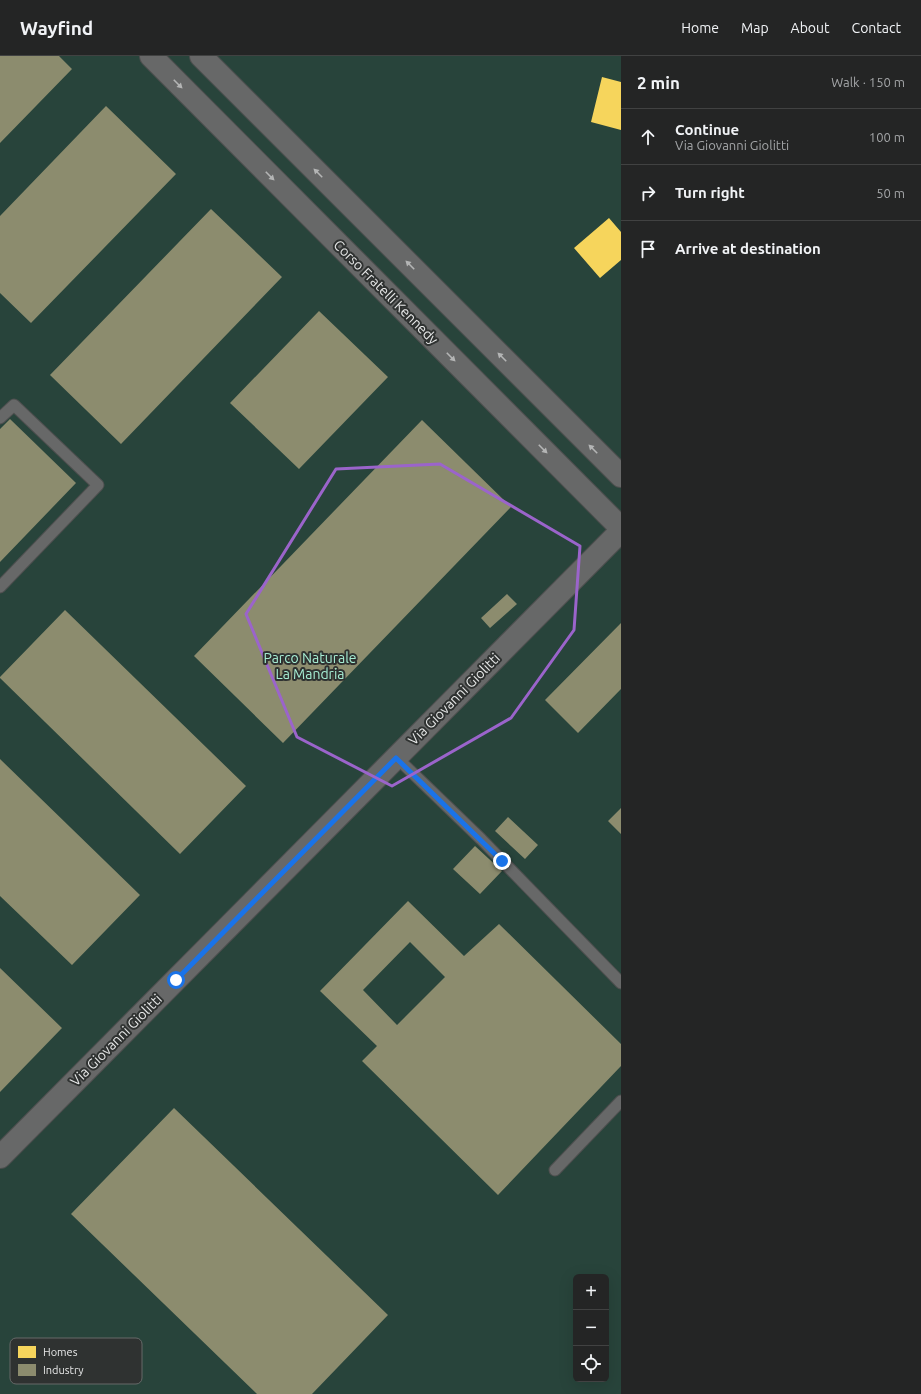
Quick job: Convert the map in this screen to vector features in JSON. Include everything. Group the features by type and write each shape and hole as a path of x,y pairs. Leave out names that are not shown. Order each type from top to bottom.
{"street":[{"name":"Corso Fratelli Kennedy","path":"151,56 621,528"},
{"path":"201,56 621,476"},
{"name":"Via Giovanni Giolitti","path":"0,1157 621,531"}],"lane":[{"path":"0,418 14,405 98,485 0,587"},
{"path":"396,758 481,839 621,983"},
{"path":"555,1170 621,1101"}],"highlighted area":[{"path":"440,464 580,546 574,630 511,718 392,786 297,737 246,614 336,469"}],"green space":[{"name":"Parco Naturale La Mandria","path":"0,56 621,56 621,1394 0,1394"}],"building: Homes":[{"path":"602,77 621,82 621,130 591,122"},
{"path":"609,218 621,232 621,260 600,278 574,248"}],"building: Industry":[{"path":"0,56 59,56 72,69 0,143"},
{"path":"106,106 176,174 31,323 0,293 0,216"},
{"path":"211,209 282,277 121,444 50,375"},
{"path":"319,311 388,377 299,469 230,403"},
{"path":"10,419 76,483 0,562 0,429"},
{"path":"422,420 511,507 283,743 194,656"},
{"path":"507,594 517,604 490,628 481,618"},
{"path":"65,610 246,786 180,854 0,678"},
{"path":"621,623 621,689 578,733 545,700"},
{"path":"0,759 140,895 72,965 0,896"},
{"path":"621,808 621,834 608,821"},
{"path":"508,817 538,845 525,859 495,831"},
{"path":"475,846 502,871 480,894 453,869"},
{"path":"408,901 464,956 499,924 621,1044 621,1066 498,1195 362,1061 377,1046 320,991","holes":["410,942 445,977 397,1025 363,990"]},
{"path":"0,968 62,1028 0,1092"},
{"path":"174,1108 388,1315 312,1394 257,1394 71,1214"}],"route":[{"path":"176,980 396,758 502,861"}]}
